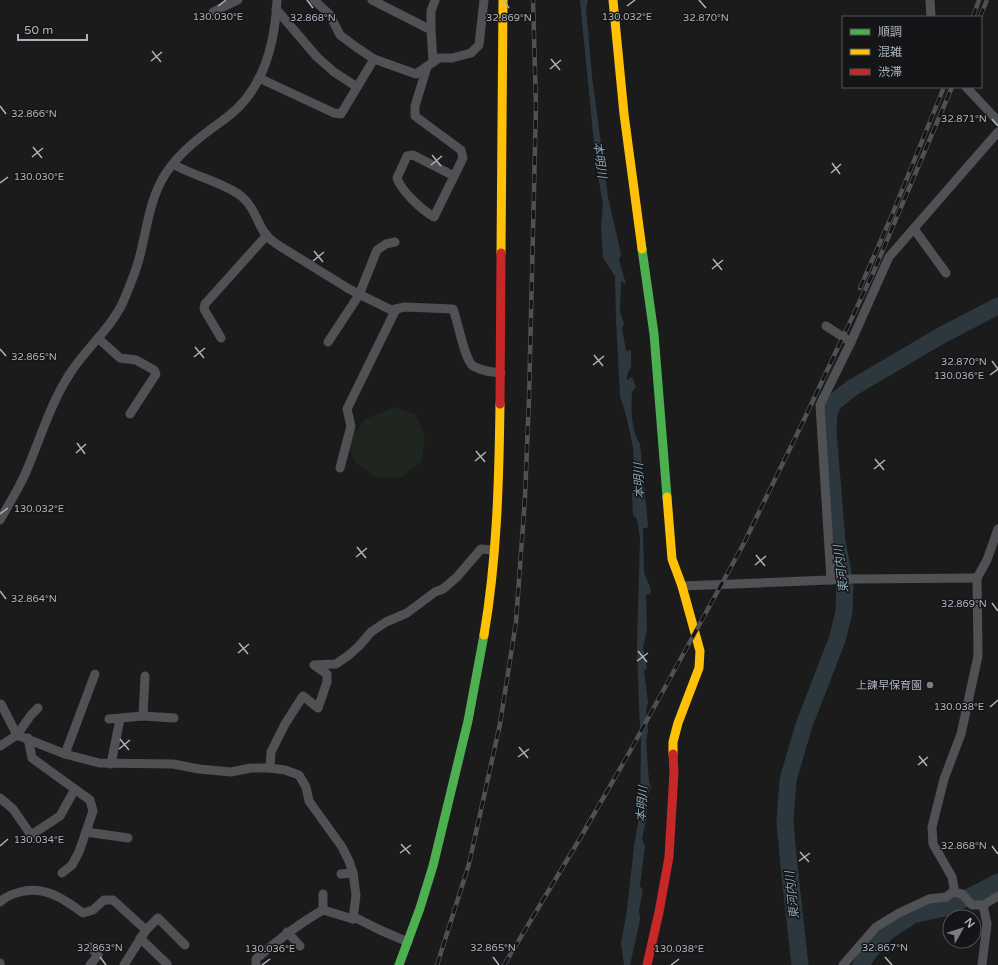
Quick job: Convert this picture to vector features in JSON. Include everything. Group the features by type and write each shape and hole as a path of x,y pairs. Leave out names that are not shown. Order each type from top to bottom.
{"street":[{"path":"213,12 238,0"},
{"path":"314,0 330,15 340,35 374,59 416,74 439,58 452,58 471,53 479,45 484,0"},
{"path":"372,0 431,30"},
{"path":"434,0 431,11 430,64 415,106 415,116 461,150 463,158 434,217 425,212 399,184 397,178 408,156 414,155 454,176"},
{"path":"399,965 420,908 433,866 468,722 486,621 494,550 500,465 503,0"},
{"path":"613,0 624,114 654,334 672,560 682,586 700,651 699,668 678,723 673,742 674,772 669,857 656,927 647,965"},
{"path":"930,0 931,16"},
{"path":"276,5 317,57 334,72 358,87"},
{"path":"0,520 26,473 44,423 69,375 88,349 99,339 114,319 139,259 148,215 155,192 166,172 181,154 211,127 238,107 260,78 265,67 270,48 276,5"},
{"path":"260,78 334,113 341,114 374,59"},
{"path":"967,88 998,121"},
{"path":"836,580 820,405 889,257 998,132"},
{"path":"173,164 241,196 249,204 267,235 278,246 359,295 391,310 405,307 453,309 461,339 472,365 483,371 501,373"},
{"path":"914,229 946,273"},
{"path":"221,338 204,309 205,304 267,235"},
{"path":"328,342 359,295 377,250 386,244 395,242"},
{"path":"340,468 351,426 347,409 396,309"},
{"path":"826,326 850,342"},
{"path":"99,339 120,358 136,360 154,370 156,374 130,414"},
{"path":"844,965 876,927 899,912 929,899 946,897 953,892 954,888 952,877 933,844 932,827 944,779 962,734 978,656 977,578 987,560 998,529"},
{"path":"270,768 271,752 285,724 303,696 318,708 327,674 314,665 336,664 359,646 371,632 386,622 407,613 435,592 443,589 457,577 481,549 494,550"},
{"path":"682,586 854,579 977,578"},
{"path":"65,754 95,674"},
{"path":"143,716 145,676"},
{"path":"1,704 17,735 87,761 111,764 173,764 198,769 232,772 251,768 270,768 285,770 299,775 306,787 308,801 349,860 353,873 356,895 352,919"},
{"path":"0,746 17,735 38,708"},
{"path":"109,719 143,716 174,718"},
{"path":"111,764 120,719"},
{"path":"28,738 32,758 90,800 93,811 79,852 72,865 62,873"},
{"path":"0,798 13,809 31,836 60,816 75,789"},
{"path":"86,832 128,838"},
{"path":"333,844 349,860"},
{"path":"341,874 353,873"},
{"path":"0,902 5,897 24,891 38,890 56,895 84,913 93,910 104,900 113,900 146,930"},
{"path":"953,892 962,894 972,905 983,905 998,896"},
{"path":"323,894 323,910"},
{"path":"982,965 987,924 983,905"},
{"path":"256,965 256,959 287,932 304,920 323,910 352,919 356,918 408,942"},
{"path":"124,965 140,938 158,918 186,945"},
{"path":"287,932 300,946"},
{"path":"140,938 161,963"},
{"path":"90,947 98,955 90,965"}],"shaded area":[{"path":"395,407 416,415 425,437 421,462 400,478 375,477 354,461 348,442 365,419"}],"water":[{"name":"本明川","path":"580,0 588,1 586,8 592,76 608,197 621,254 619,260 626,284 621,281 620,311 624,324 622,328 626,351 631,350 631,367 627,375 627,380 632,377 636,387 632,392 632,419 635,433 640,444 648,525 647,528 643,528 644,572 651,590 650,594 646,595 647,630 643,647 647,668 644,671 648,703 646,710 648,732 646,741 649,782 651,787 647,797 647,817 642,838 645,846 640,886 643,890 639,910 640,920 630,965 624,965 621,943 627,910 634,846 640,811 641,742 637,646 640,539 637,519 633,515 632,491 635,485 633,447 620,396 615,276 603,258 601,228 603,205 596,164"}],"waterway":[{"name":"東河内川","path":"800,965 785,822 788,780 804,725 837,640 844,612 845,584 837,541 828,431 829,413 834,402 852,388 942,335 998,306"},
{"path":"861,965 869,952 887,932 913,915 944,908 998,882"}],"railway":[{"path":"437,965 469,864 500,724 516,622 525,497 529,398 536,106 533,0"},
{"path":"973,16 979,0"},
{"path":"980,16 987,0"},
{"path":"860,288 892,215 944,88"},
{"path":"504,965 629,753 743,545 874,271 952,88"}],"traffic: fast":[{"path":"642,249 654,334 667,497"},
{"path":"399,965 420,908 433,866 468,721 484,635"}],"traffic: slow":[{"path":"501,253 503,0"},
{"path":"613,0 624,114 642,249"},
{"path":"484,635 495,549 500,404"},
{"path":"667,497 672,559 682,586 700,651 699,668 678,723 673,742 673,754"}],"traffic: jam":[{"path":"500,404 501,253"},
{"path":"647,965 669,857 674,772 673,754"}],"place":[{"name":"上諫早保育園","path":"930,685"}]}
